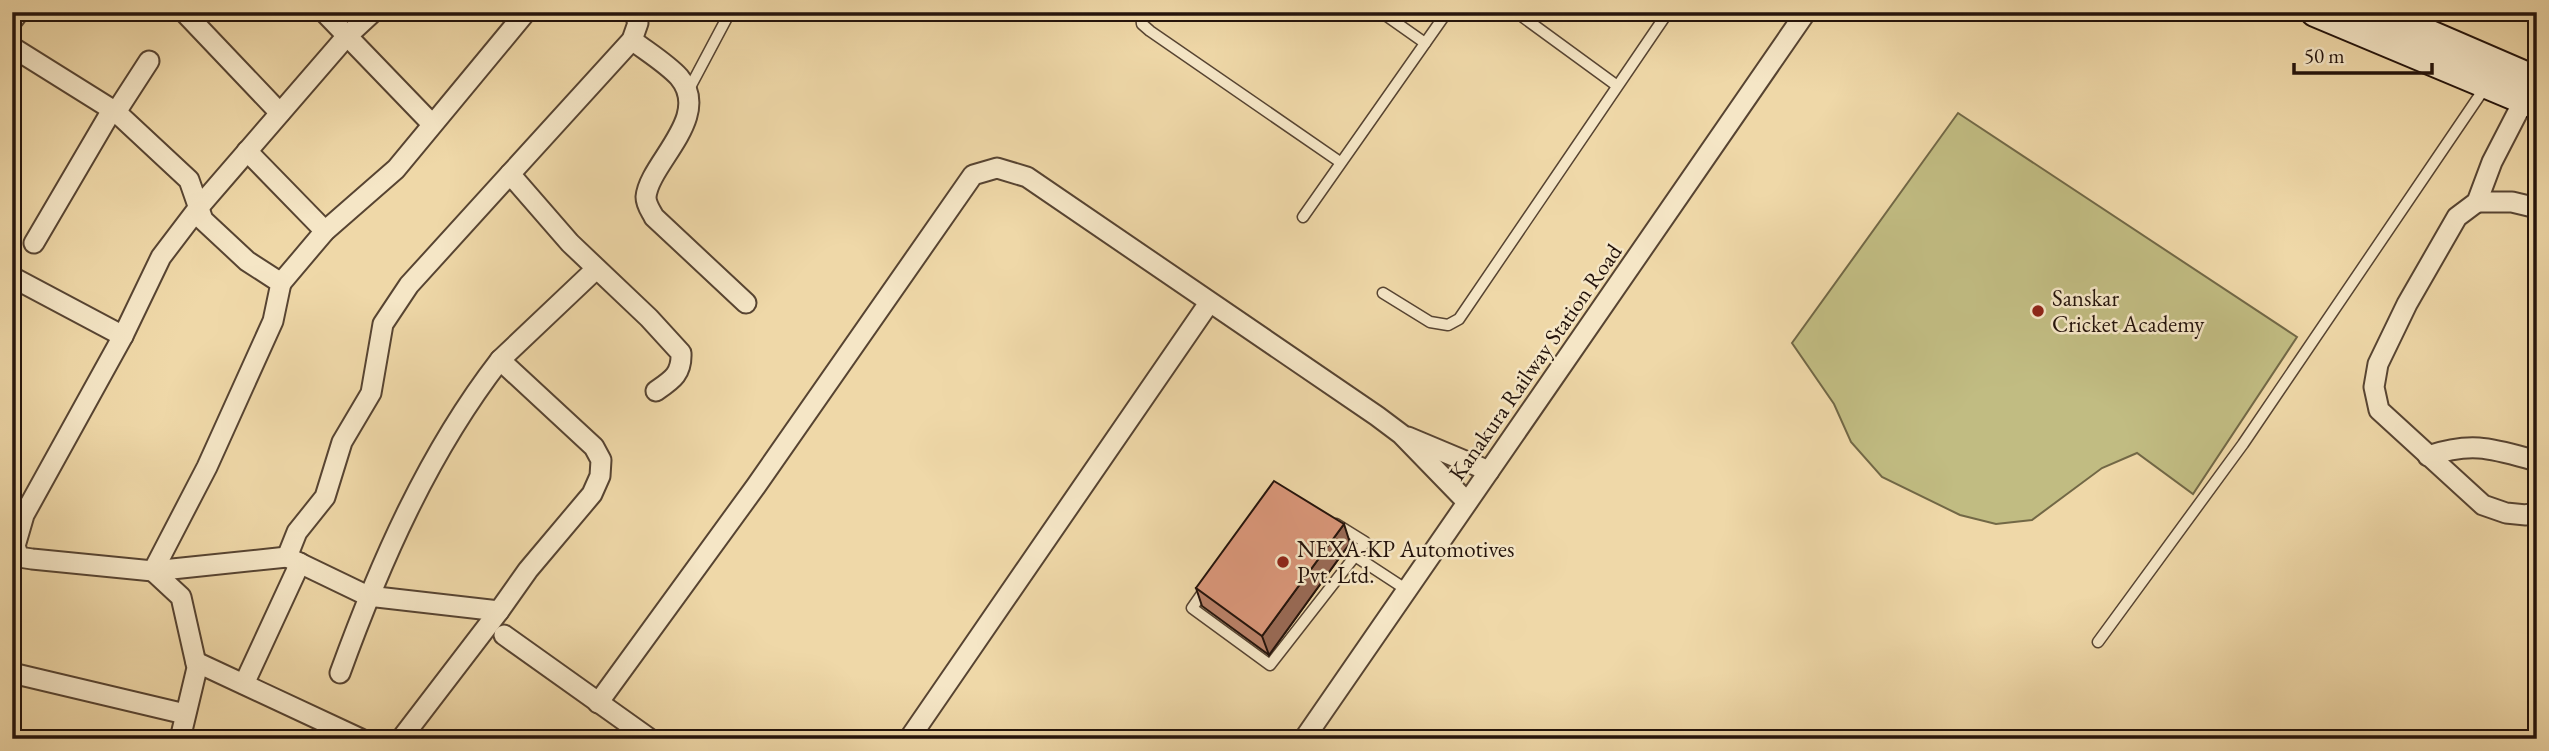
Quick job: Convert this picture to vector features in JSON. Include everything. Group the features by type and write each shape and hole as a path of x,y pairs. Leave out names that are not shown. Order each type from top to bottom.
{"main road":[{"path":"2315,12 2405,26 2488,83 2530,87"},
{"path":"2376,12 2530,87"}],"street":[{"path":"12,21 19,12"},
{"path":"184,12 280,113"},
{"path":"324,12 432,124"},
{"path":"373,12 346,37 247,151 161,257 122,336 24,515 15,546 19,557 153,571 294,560 368,596 499,611"},
{"path":"153,571 207,467 273,321 281,283 325,231 396,169 526,12"},
{"path":"244,684 294,560 297,532 326,497 342,442 372,393 383,324 409,285 632,40 638,23 634,12"},
{"name":"Kanakura Railway Station Road","path":"1304,739 1806,12"},
{"path":"632,40 679,78 687,93 687,111 680,136 650,187 646,198 648,207 654,217 746,303"},
{"path":"13,49 114,111 189,180 203,220 247,261 281,283"},
{"path":"34,243 114,111 149,61"},
{"path":"2530,87 2492,162 2477,202 2457,217 2407,304 2378,364 2374,387 2379,410 2483,505 2506,513 2526,515 2537,512"},
{"path":"247,151 325,231"},
{"path":"597,703 756,486 973,175 997,168 1027,177 1401,434 1489,471"},
{"path":"510,174 596,269 649,318 681,354 682,366 676,377 656,391"},
{"path":"2477,202 2512,202 2537,208"},
{"path":"340,673 368,596 445,440 500,360 596,269"},
{"path":"12,277 122,336"},
{"path":"909,739 1209,303"},
{"path":"401,739 528,570 592,494 600,475 601,460 594,447 500,360"},
{"path":"1401,434 1467,502"},
{"path":"2428,456 2458,446 2491,449 2537,461"},
{"path":"153,571 181,597 196,662 180,739"},
{"path":"504,635 650,739"},
{"path":"196,662 361,739"},
{"path":"12,673 185,714"}],"lane":[{"path":"687,93 730,12"},
{"path":"1141,12 1142,24 1150,31 1340,162"},
{"path":"1381,12 1424,43"},
{"path":"1303,216 1447,12"},
{"path":"1516,12 1616,85"},
{"path":"1383,293 1430,321 1448,325 1459,318 1668,12"},
{"path":"2098,642 2243,444 2488,83"},
{"path":"1216,575 1192,608 1270,665 1365,542 1322,515"},
{"path":"1355,556 1407,590"}],"shaded area":[{"name":"Sanskar Cricket Academy","path":"1958,113 2297,337 2193,494 2137,453 2102,468 2032,520 1996,524 1960,515 1882,477 1851,442 1834,404 1792,343"}],"building":[{"name":"NEXA-KP Automotives Pvt. Ltd.","path":"1274,481 1344,524 1262,636 1196,588"}],"place":[{"name":"Sanskar Cricket Academy","path":"2038,311"},
{"name":"NEXA-KP Automotives Pvt. Ltd.","path":"1283,562"}]}
